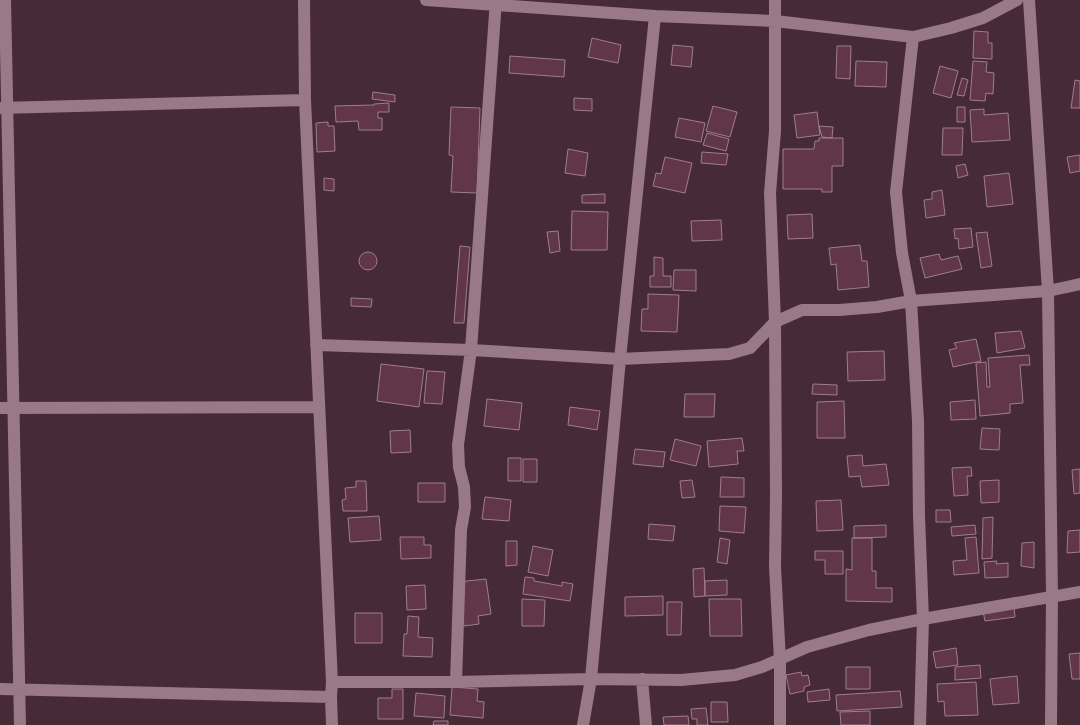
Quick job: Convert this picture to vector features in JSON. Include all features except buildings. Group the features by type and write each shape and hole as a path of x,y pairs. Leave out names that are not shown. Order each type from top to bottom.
{"street":[{"path":"5,0 4,108 13,408 18,689 20,725"},
{"path":"304,0 305,100 332,682 332,725"},
{"path":"426,0 496,3 656,16 774,21 913,37 952,28 983,18 1017,0"},
{"path":"775,0 775,131 770,193 775,322 776,496 774,567 780,660 780,725"},
{"path":"1029,0 1048,291 1052,596 1051,725"},
{"path":"456,682 461,530 464,507 464,487 459,467 458,445 471,350 496,3"},
{"path":"583,725 591,679 620,359 656,16"},
{"path":"913,37 896,192 902,253 911,301 918,421 919,516 923,618 920,725"},
{"path":"4,108 305,100"},
{"path":"316,345 471,350 620,359 729,354 750,348 775,322 802,310 839,310 877,307 911,301 1048,291 1080,284"},
{"path":"0,408 319,407"},
{"path":"332,682 456,682 591,679 681,680 735,675 780,660 807,647 869,630 923,618 1080,592"},
{"path":"642,679 646,725"},
{"path":"0,689 331,697"}]}
